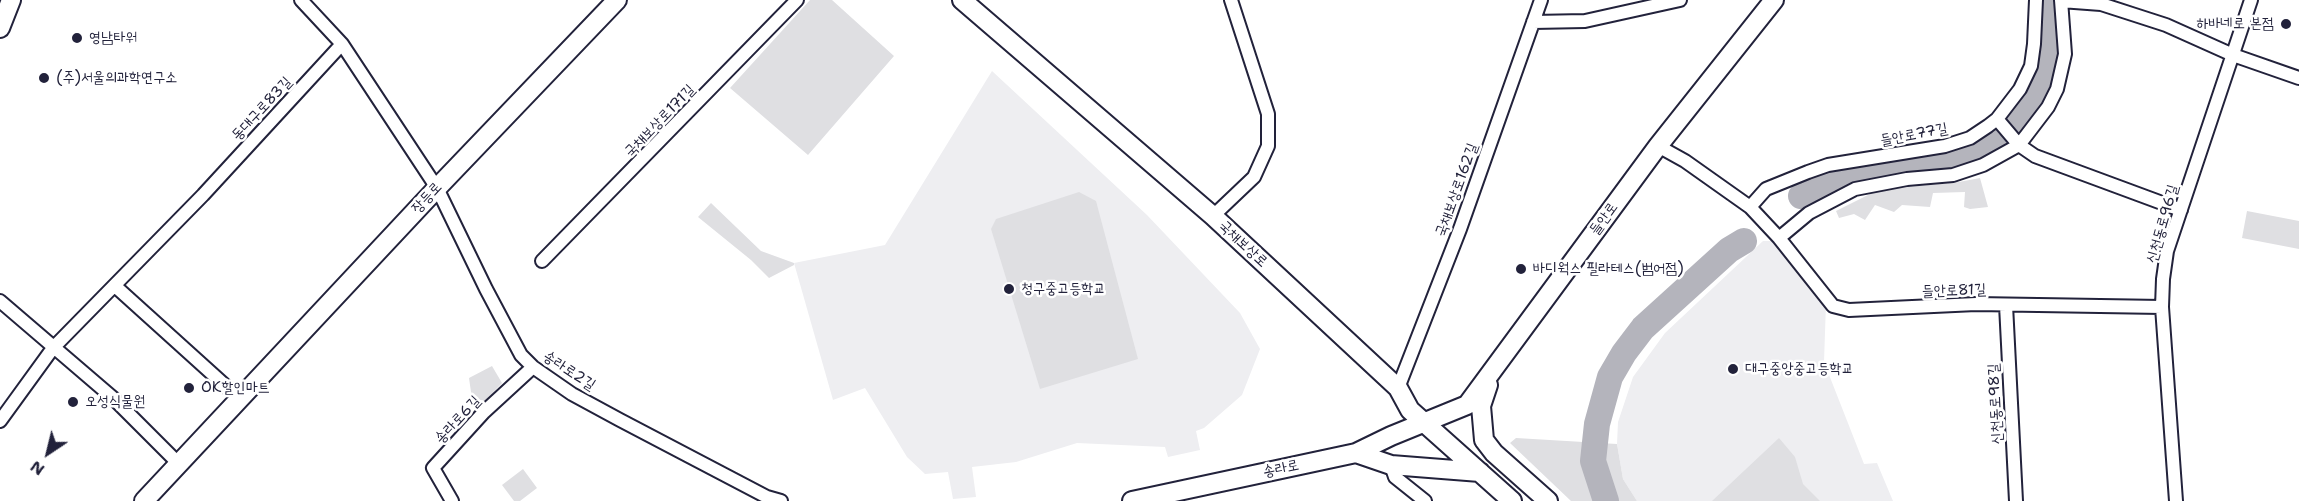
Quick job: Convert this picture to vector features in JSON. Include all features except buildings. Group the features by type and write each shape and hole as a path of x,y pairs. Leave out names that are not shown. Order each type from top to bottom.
{"main road":[{"path":"0,28 11,0"},
{"name":"장등로","path":"144,501 437,188 617,0"},
{"name":"국채보상로","path":"962,0 1213,216 1398,388 1410,410 1512,501"},
{"name":"들안로","path":"1424,423 1467,405 1658,146 1774,0"},
{"path":"1494,370 1481,406 1484,440 1494,453 1548,501"},
{"name":"송라로","path":"1132,501 1356,453 1424,423"},
{"path":"1356,453 1391,465 1480,472"}],"street":[{"path":"301,0 342,44 437,188"},
{"name":"국채보상로171길","path":"543,261 797,0"},
{"path":"1213,216 1254,177 1268,146 1268,114 1231,0"},
{"name":"국채보상로162길","path":"1398,388 1460,229 1541,0"},
{"path":"1533,22 1585,21 1680,0"},
{"name":"들안로77길","path":"1747,206 1766,189 1828,165 1945,146 1970,138 1997,119 2020,89 2031,66 2036,0"},
{"name":"신천동로96길","path":"2176,501 2162,307 2167,251 2251,0"},
{"path":"1658,146 1685,161 1747,206 1779,238 1809,213 1856,189 1907,179 1953,175 1983,165 2019,145 2048,107 2057,89 2066,54 2061,1 2101,4 2166,24 2233,55 2299,78"},
{"name":"동대구로83길","path":"115,286 203,195 342,44"},
{"path":"1997,119 2019,145 2035,156 2181,210"},
{"name":"송라로2길","path":"437,188 521,355 533,367 572,394 725,473 765,499 781,501"},
{"name":"들안로81길","path":"1779,238 1833,306 1850,310 1928,305 2162,307"},
{"path":"0,421 53,348 115,286 239,398"},
{"path":"0,300 112,397 179,464"},
{"name":"신천동로98길","path":"2006,305 2016,501"},
{"name":"송라로6길","path":"452,501 434,468 484,412 533,367"},
{"path":"1391,465 1395,477 1425,501"}],"shaded area":[{"path":"810,0 832,0 894,56 808,155 730,88"},
{"name":"청구중고등학교","path":"992,71 1147,215 1240,313 1260,349 1242,395 1204,428 1196,431 1200,450 1168,457 1165,447 1077,443 1016,462 972,467 976,497 953,499 948,472 925,474 907,457 865,388 833,400 794,263 885,245"},
{"path":"1980,178 1988,207 1970,209 1964,207 1965,192 1933,193 1930,207 1902,205 1894,212 1875,205 1865,220 1854,214 1839,218 1836,211 1878,190"},
{"path":"1079,192 1096,201 1138,359 1040,389 991,229 996,219"},
{"path":"711,203 761,251 794,263 794,265 769,278 751,260 698,217"},
{"path":"2247,211 2299,221 2299,249 2242,238"},
{"name":"대구중앙중고등학교","path":"1763,241 1774,241 1826,303 1824,362 1864,464 1877,463 1893,501 1637,501 1623,479 1617,444 1618,422 1633,377 1665,333"},
{"path":"492,366 502,383 480,406 472,399 469,378"},
{"path":"1516,438 1617,444 1623,479 1637,501 1571,501 1510,443"},
{"path":"1779,438 1795,457 1803,484 1820,501 1712,501"},
{"path":"523,469 537,488 520,501 514,501 502,485"}],"waterway":[{"path":"1801,196 1834,179 1954,157 1983,148 2001,136 2017,121 2041,81 2049,56 2052,29 2048,0"},
{"path":"1606,501 1593,461 1597,424 1610,377 1643,328 1729,250 1744,241"}],"place":[{"name":"하바네로 본점","path":"2286,24"},
{"name":"영남타워","path":"77,38"},
{"name":"(주)서울의과학연구소","path":"44,78"},
{"name":"바디웍스 필라테스(범어점)","path":"1521,269"},
{"name":"청구중고등학교","path":"1009,289"},
{"name":"대구중앙중고등학교","path":"1733,369"},
{"name":"OK할인마트","path":"189,388"},
{"name":"오성식물원","path":"73,402"}]}
